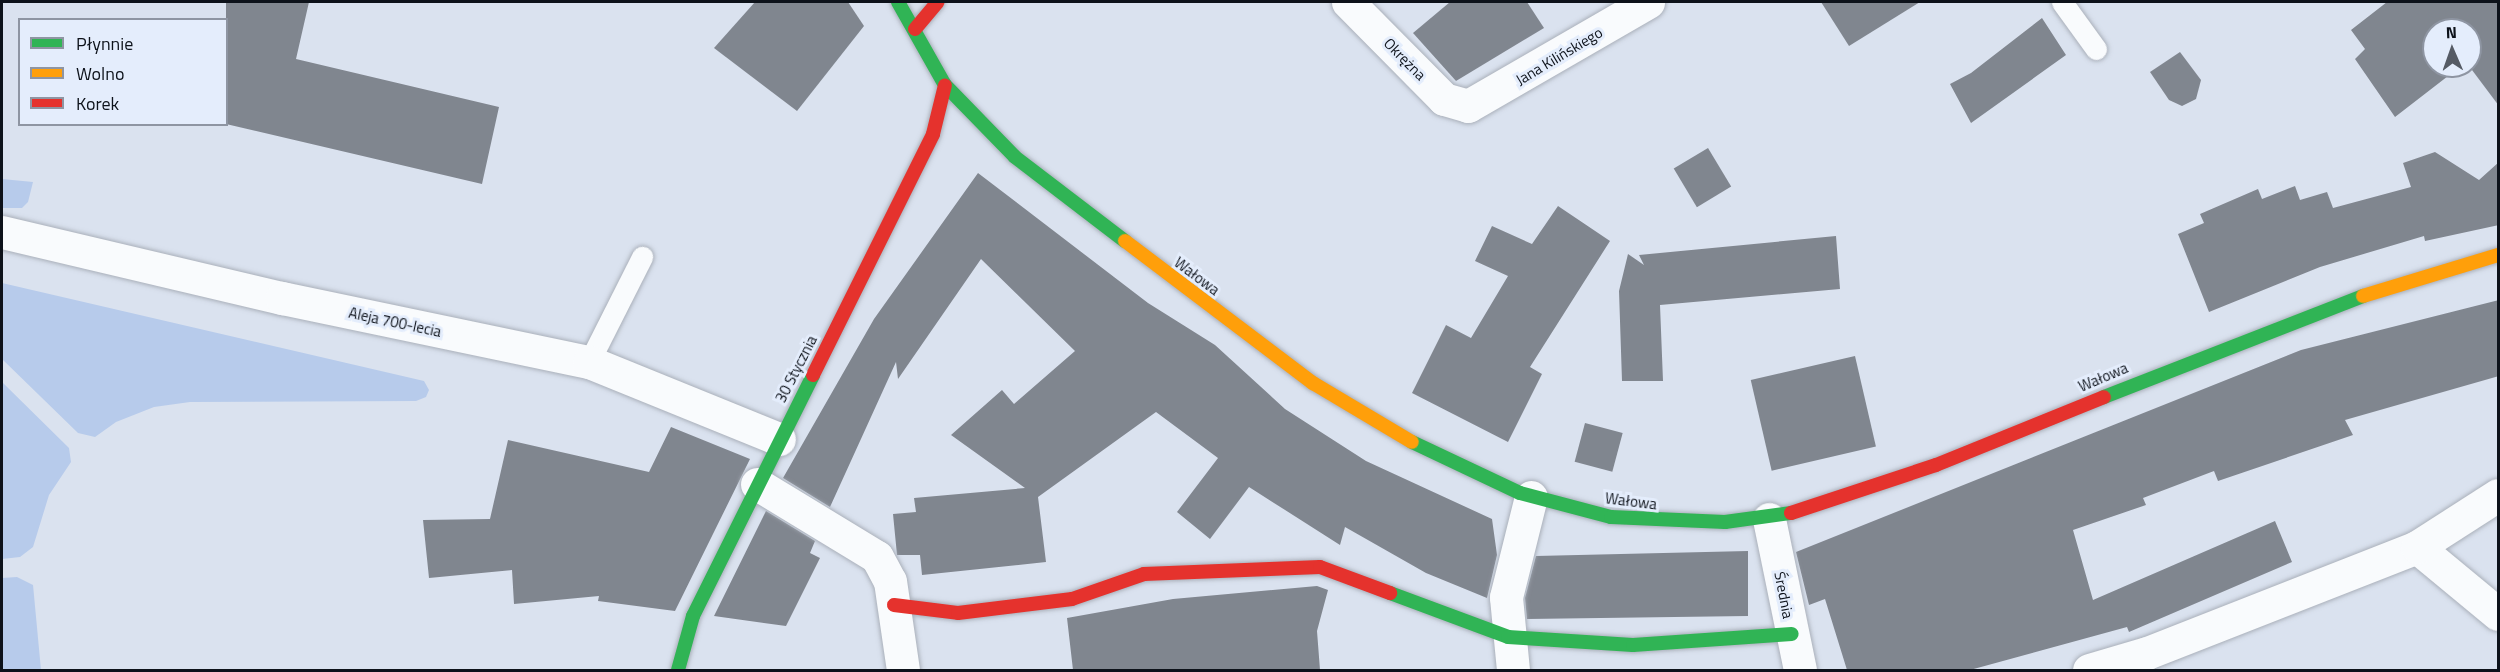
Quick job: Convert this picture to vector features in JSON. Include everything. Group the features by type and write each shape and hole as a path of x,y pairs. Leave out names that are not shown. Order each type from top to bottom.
{"street":[{"name":"Wałowa","path":"898,2 945,85 1015,157 1313,383 1383,428 1531,496 1611,517 1675,522 1769,519 1936,465 2319,310 2499,255"},
{"path":"915,29 938,2"},
{"name":"Okrężna","path":"1348,2 1444,99 1468,106"},
{"name":"Jana Kilińskiego","path":"1468,106 1557,58 1648,2"},
{"name":"30 Stycznia","path":"678,670 693,616 779,439 933,134 945,85"},
{"name":"Aleja 700-lecia","path":"2,232 282,298 589,362 779,439"},
{"path":"757,484 877,557 890,581 903,670"},
{"path":"2089,670 2147,653 2417,547 2499,495"},
{"path":"1513,670 1508,637 1506,597 1531,496"},
{"name":"Średnia","path":"1769,519 1800,670"},
{"path":"2417,547 2499,614"},
{"path":"894,605 958,613 1072,599 1144,574 1320,567 1508,637 1643,645 1792,634"}],"lane":[{"path":"2062,2 2096,49"},
{"path":"589,362 642,257"}],"shaded area":[{"path":"2,179 33,182 28,202 22,208 2,208"},
{"path":"2,283 424,381 429,390 426,397 416,401 190,402 154,407 116,422 95,437 78,433 2,359"},
{"path":"2,382 69,448 71,462 49,495 33,547 20,557 2,559"},
{"path":"17,577 33,585 41,670 2,670 2,578"}],"building":[{"path":"226,2 309,2 296,59 499,107 482,184 228,124 228,18 226,18"},
{"path":"755,2 848,2 864,26 797,111 714,48"},
{"path":"1450,2 1527,2 1544,28 1456,81 1413,33"},
{"path":"1821,2 1920,2 1849,46"},
{"path":"2387,2 2499,2 2499,106 2478,78 2482,78 2482,18 2422,18 2422,78 2445,78 2395,117 2355,59 2365,49 2351,30"},
{"path":"2042,18 2066,55 1971,123 1950,84 1971,73"},
{"path":"2180,52 2201,80 2196,99 2182,106 2169,100 2150,72"},
{"path":"1708,148 1731,187 1697,207 1674,169"},
{"path":"2435,152 2479,180 2499,162 2499,225 2425,241 2424,236 2320,267 2209,312 2178,234 2204,223 2200,214 2258,189 2262,199 2295,186 2300,200 2327,192 2333,208 2411,187 2403,163"},
{"path":"978,173 1148,303 1215,345 1285,409 1366,461 1492,519 1497,555 1487,598 1426,573 1345,527 1340,545 1249,487 1210,539 1177,512 1218,458 1156,412 1038,497 1046,562 922,575 920,555 897,555 893,514 916,512 914,498 1025,488 951,435 1002,390 1014,404 1075,351 981,259 898,379 896,362 830,507 783,478 874,319"},
{"path":"1558,206 1610,241 1530,367 1542,374 1508,442 1412,393 1446,325 1471,338 1508,276 1475,261 1492,226 1532,244"},
{"path":"1836,236 1840,289 1660,305 1663,381 1622,381 1619,291 1628,254 1644,265 1639,255"},
{"path":"2499,300 2499,376 2345,420 2353,435 2218,481 2214,471 2143,498 2146,505 2073,530 2093,600 2275,521 2292,562 2129,632 2127,627 1970,670 1847,670 1825,599 1809,605 1796,552 2301,350"},
{"path":"1855,356 1876,447 1772,471 1751,380"},
{"path":"1585,423 1623,433 1612,472 1575,462"},
{"path":"671,427 750,459 675,611 598,601 599,596 514,604 512,570 429,578 423,520 490,519 508,440 649,472"},
{"path":"766,511 815,541 810,553 820,558 786,626 714,616"},
{"path":"1748,551 1748,616 1527,619 1525,598 1536,556"},
{"path":"1317,586 1328,590 1317,631 1320,670 1073,670 1067,618 1173,599"}],"traffic: fast":[{"path":"898,2 945,85 1015,157 1125,241"},
{"path":"2104,397 2363,296"},
{"path":"678,670 693,616 813,375"},
{"path":"1412,442 1520,493 1611,517 1725,522 1791,513"},
{"path":"1390,593 1508,637 1633,645 1792,634"}],"traffic: slow":[{"path":"1125,241 1313,383 1412,442"},
{"path":"2363,296 2498,255"}],"traffic: jam":[{"path":"915,29 938,2"},
{"path":"813,375 933,134 945,85"},
{"path":"1791,513 1936,465 2104,397"},
{"path":"894,605 958,613 1072,599 1144,574 1320,567 1390,593"}]}
